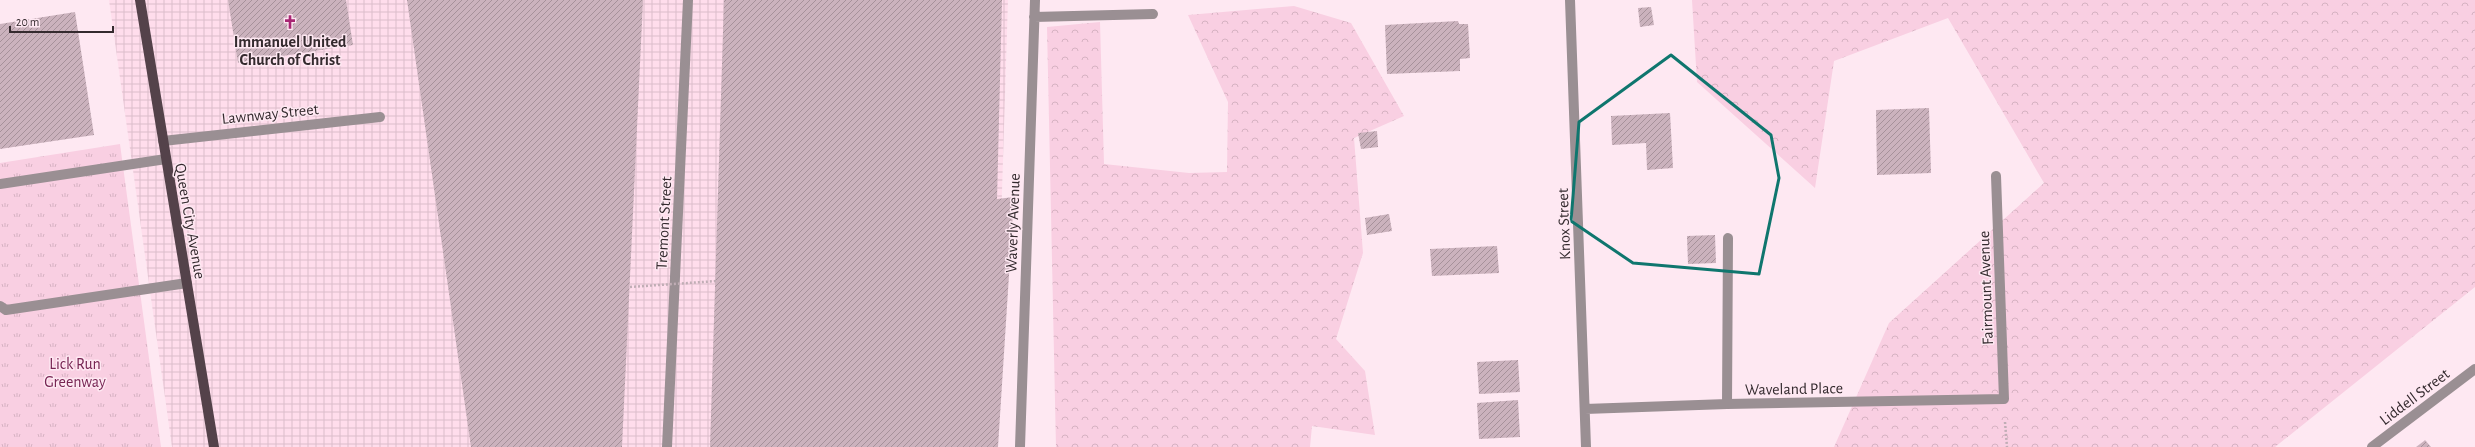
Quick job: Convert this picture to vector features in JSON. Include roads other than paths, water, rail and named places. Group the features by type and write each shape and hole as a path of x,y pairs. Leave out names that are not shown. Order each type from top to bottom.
{"main road":[{"name":"Queen City Avenue","path":"140,0 214,447"}],"street":[{"name":"Tremont Street","path":"667,447 688,0"},
{"name":"Waverly Avenue","path":"1020,447 1035,0"},
{"name":"Knox Street","path":"1570,0 1586,447"},
{"path":"1034,17 1153,14"},
{"name":"Lawnway Street","path":"163,141 380,117"},
{"path":"0,184 166,158"},
{"name":"Fairmount Avenue","path":"1996,176 2004,399"},
{"path":"1727,404 1728,238"},
{"path":"0,306 6,310 187,282"},
{"name":"Liddell Street","path":"2372,447 2475,369"},
{"name":"Waveland Place","path":"1585,409 1727,404 2004,399"}],"place":[{"name":"Immanuel United Church of Christ","path":"290,22"}],"park label":[{"name":"Lick Run Greenway","path":"75,372"}]}
